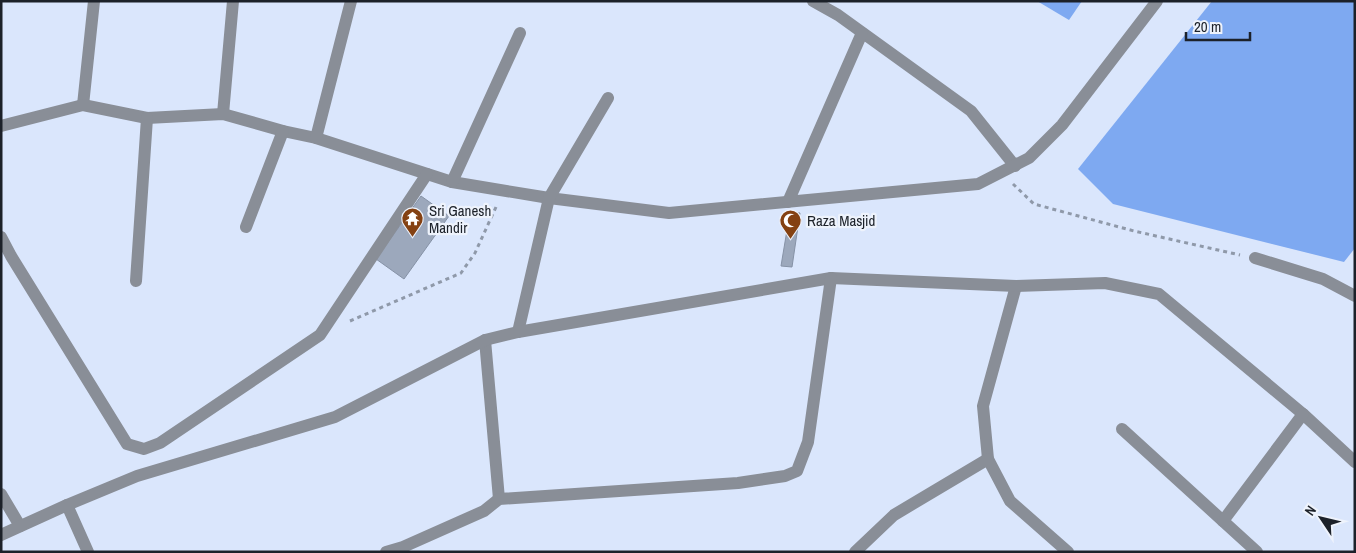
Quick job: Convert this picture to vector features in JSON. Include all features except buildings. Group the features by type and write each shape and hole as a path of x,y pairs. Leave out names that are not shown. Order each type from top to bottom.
{"street":[{"path":"83,105 94,1"},
{"path":"224,114 233,1"},
{"path":"316,138 351,1"},
{"path":"813,1 838,15 971,111 1015,166"},
{"path":"1,126 83,105 147,118 224,114 283,131 316,138 452,182 548,198 669,213 978,184 1003,173 1029,158 1062,125 1157,1"},
{"path":"452,182 520,33"},
{"path":"788,202 862,33"},
{"path":"518,332 548,198 608,98"},
{"path":"136,280 147,118"},
{"path":"246,227 283,131"},
{"path":"1,237 127,444 144,449 160,443 320,335 427,174"},
{"path":"1255,258 1323,279 1355,296"},
{"path":"386,552 403,547 484,511 499,499 738,483 785,476 797,470 808,442 831,278"},
{"path":"1,535 67,504 137,476 334,417 485,340 518,332 831,278 1016,286 1105,283 1159,294 1303,414 1355,462"},
{"path":"1016,286 983,406 988,459 1010,501 1068,552"},
{"path":"485,340 499,499"},
{"path":"1223,521 1303,414"},
{"path":"1122,430 1257,552"},
{"path":"855,552 894,514 988,459"},
{"path":"1,494 20,526"},
{"path":"67,504 88,552"}],"path":[{"path":"1003,173 1034,204 1134,230 1255,258"},
{"path":"346,323 461,273 475,253 503,191"}],"shaded area":[{"path":"1037,1 1082,1 1069,20"},
{"path":"1212,1 1355,1 1355,248 1344,262 1113,204 1078,169"}],"place":[{"name":"Sri Ganesh Mandir","path":"413,238"},
{"name":"Raza Masjid","path":"791,239"}]}
